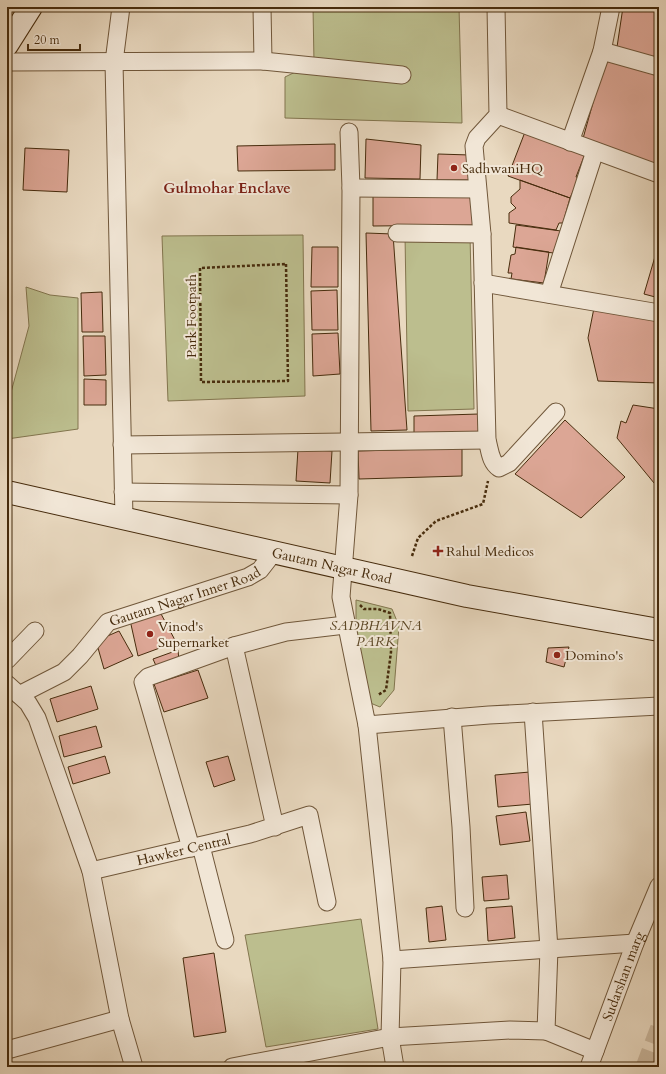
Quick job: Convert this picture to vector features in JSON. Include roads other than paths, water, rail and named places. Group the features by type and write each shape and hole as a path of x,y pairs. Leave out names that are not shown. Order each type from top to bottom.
{"street":[{"path":"7,45 31,7"},
{"path":"121,7 114,62 124,518"},
{"path":"262,7 263,61"},
{"path":"496,7 498,115 477,138 474,146 482,234 487,440 492,461 499,468 504,467 556,412"},
{"path":"570,142 602,50 611,7"},
{"path":"602,50 659,68"},
{"path":"7,62 263,61 402,75"},
{"path":"498,115 659,174"},
{"path":"349,132 351,188 350,496 342,568 341,597 345,625 367,725 392,960 390,1037 395,1067"},
{"path":"549,294 595,151"},
{"path":"351,188 477,189"},
{"path":"397,233 482,234"},
{"path":"483,283 659,313"},
{"path":"122,445 487,440"},
{"name":"Gautam Nagar Road","path":"7,492 467,596 659,630"},
{"path":"123,492 350,496"},
{"name":"Gautam Nagar Inner Road","path":"13,690 64,672 80,656 108,622 248,577 260,570 274,552"},
{"path":"224,940 143,682 148,677 234,646 286,632 345,625"},
{"path":"7,660 35,631"},
{"path":"234,646 276,827"},
{"path":"13,690 28,704 37,718 91,871 120,1019 134,1067"},
{"path":"367,725 452,717 659,706"},
{"path":"533,712 549,949 546,1032"},
{"path":"452,717 461,827 465,908"},
{"name":"Hawker Central","path":"91,871 276,827 309,815 327,902"},
{"name":"Sudarshan marg","path":"589,1067 635,943 659,886"},
{"path":"392,960 635,943"},
{"path":"7,1050 120,1019"},
{"path":"232,1067 390,1037 510,1030 546,1032 595,1051"}],"tunnel":[{"path":"644,1067 659,1027"}],"place":[{"name":"SadhwaniHQ","path":"454,168"},
{"name":"Rahul Medicos","path":"438,551"},
{"name":"Vinod's Supernarket","path":"150,634"},
{"name":"Domino's","path":"557,655"}],"district":[{"name":"Gulmohar Enclave","path":"227,188"}],"park label":[{"name":"SADBHAVNA PARK","path":"376,634"}]}
